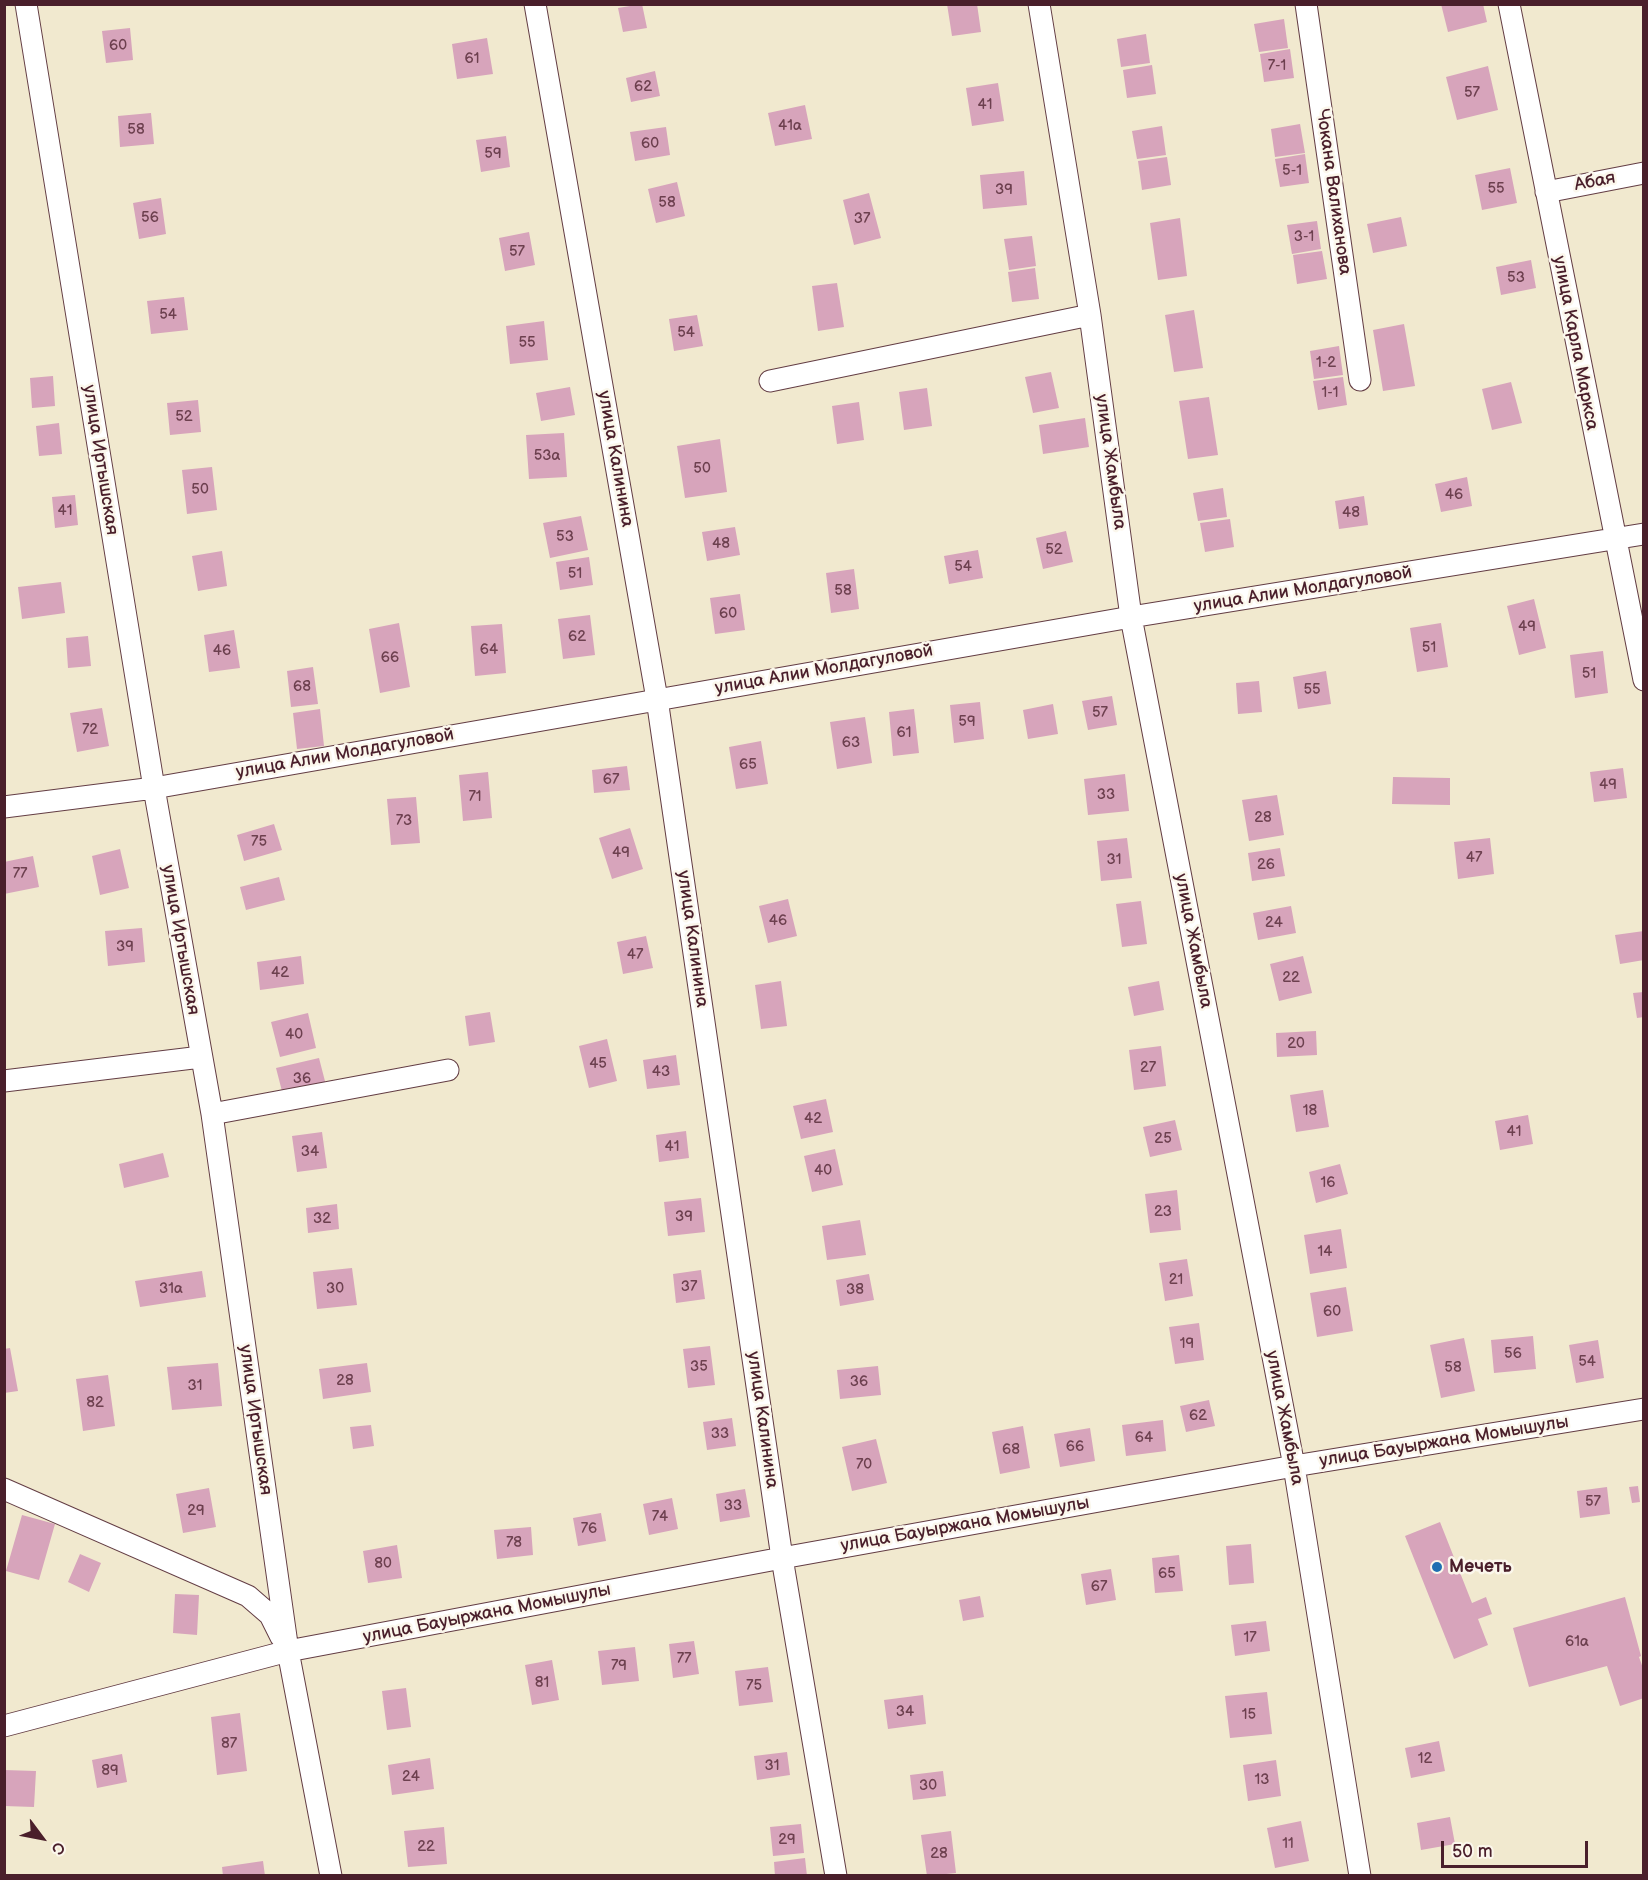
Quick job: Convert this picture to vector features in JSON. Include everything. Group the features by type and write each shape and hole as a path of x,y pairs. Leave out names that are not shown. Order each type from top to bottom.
{"street":[{"name":"улица Иртышская","path":"26,4 154,788 212,1114 288,1651 331,1875"},
{"name":"улица Калинина","path":"535,4 657,699 782,1558 836,1875"},
{"name":"улица Жамбыла","path":"1039,4 1090,315 1131,617 1294,1466 1360,1875"},
{"name":"Чокана Валиханова","path":"1306,4 1360,380"},
{"name":"улица Карла Маркса","path":"1509,4 1614,539 1644,680"},
{"name":"Абая","path":"1546,192 1644,173"},
{"path":"770,381 1090,315"},
{"name":"улица Алии Молдагуловой","path":"4,807 154,788 1131,617 1644,534"},
{"path":"4,1081 201,1057"},
{"path":"212,1114 448,1070"},
{"name":"улица Бауыржана Момышулы","path":"4,1726 288,1651 782,1558 1294,1466 1644,1409"},
{"path":"4,1489 248,1596 270,1616 288,1651"}],"building":[{"path":"642,4 647,28 623,32 618,8"},
{"path":"947,4 977,4 981,32 952,36"},
{"path":"1441,4 1483,4 1487,22 1448,32"},
{"path":"1284,19 1288,48 1259,52 1254,24"},
{"path":"130,28 133,60 106,63 102,31"},
{"path":"1146,34 1150,63 1121,67 1117,39"},
{"path":"487,38 493,74 457,79 452,44"},
{"path":"1290,49 1294,78 1264,82 1260,54"},
{"path":"1152,65 1156,94 1127,98 1123,70"},
{"path":"1488,66 1498,110 1457,120 1446,77"},
{"path":"655,71 660,96 631,102 626,78"},
{"path":"998,83 1004,121 972,126 966,88"},
{"path":"805,105 812,139 775,146 768,113"},
{"path":"151,113 154,144 120,147 118,116"},
{"path":"1300,124 1305,153 1275,157 1271,129"},
{"path":"1162,126 1166,155 1137,159 1132,131"},
{"path":"666,127 670,155 635,161 630,132"},
{"path":"506,136 510,167 481,172 476,140"},
{"path":"1305,154 1309,183 1280,187 1275,159"},
{"path":"1167,157 1171,185 1142,190 1138,161"},
{"path":"1510,168 1517,203 1482,210 1475,175"},
{"path":"1024,171 1027,205 983,209 980,175"},
{"path":"677,182 685,216 656,223 648,189"},
{"path":"869,193 881,238 854,245 843,200"},
{"path":"161,198 166,234 139,239 133,203"},
{"path":"1401,217 1407,246 1373,253 1367,224"},
{"path":"1180,218 1187,276 1158,280 1150,223"},
{"path":"1317,221 1321,249 1292,254 1287,225"},
{"path":"529,232 535,265 505,271 499,238"},
{"path":"1032,236 1036,266 1009,270 1004,239"},
{"path":"1322,251 1327,279 1297,284 1293,255"},
{"path":"1531,260 1536,288 1501,295 1496,267"},
{"path":"1035,268 1039,299 1012,302 1008,272"},
{"path":"837,283 844,327 818,331 812,286"},
{"path":"184,297 188,330 151,334 147,301"},
{"path":"1194,310 1203,368 1174,372 1165,315"},
{"path":"697,315 703,346 674,351 669,319"},
{"path":"544,321 548,360 510,364 506,326"},
{"path":"1404,324 1415,386 1383,391 1373,330"},
{"path":"1339,346 1343,375 1314,379 1310,351"},
{"path":"1051,372 1059,408 1033,413 1025,377"},
{"path":"53,376 55,406 32,408 30,378"},
{"path":"1343,377 1347,405 1318,410 1313,381"},
{"path":"1511,382 1522,423 1492,430 1482,389"},
{"path":"570,387 575,415 541,421 536,393"},
{"path":"927,388 932,426 904,430 899,392"},
{"path":"1209,397 1218,455 1188,459 1179,401"},
{"path":"198,400 201,432 170,435 167,403"},
{"path":"859,402 864,440 837,444 832,406"},
{"path":"1085,418 1089,447 1043,454 1039,425"},
{"path":"59,423 62,454 39,456 36,426"},
{"path":"564,433 567,477 529,479 526,435"},
{"path":"720,439 727,492 685,498 677,446"},
{"path":"212,467 217,510 187,514 182,470"},
{"path":"1467,477 1472,506 1441,512 1435,484"},
{"path":"1223,488 1227,517 1198,521 1193,493"},
{"path":"75,495 78,525 55,528 52,497"},
{"path":"1364,496 1368,525 1339,529 1335,501"},
{"path":"581,516 588,550 550,558 543,523"},
{"path":"1230,519 1234,547 1205,552 1200,523"},
{"path":"735,527 740,555 707,561 702,532"},
{"path":"1066,531 1073,562 1043,569 1036,538"},
{"path":"978,550 983,578 949,584 944,556"},
{"path":"222,551 227,586 198,591 192,556"},
{"path":"589,557 593,585 560,590 556,562"},
{"path":"854,569 859,609 831,613 826,573"},
{"path":"61,582 65,613 22,619 18,587"},
{"path":"740,594 745,630 715,634 710,598"},
{"path":"1534,599 1546,648 1519,655 1507,606"},
{"path":"590,615 595,655 563,659 558,619"},
{"path":"399,623 410,687 380,693 369,629"},
{"path":"1441,623 1448,667 1417,672 1410,628"},
{"path":"502,624 506,673 475,676 471,626"},
{"path":"234,630 240,668 209,672 204,635"},
{"path":"88,636 91,666 68,668 66,638"},
{"path":"1603,651 1608,693 1575,698 1570,655"},
{"path":"313,667 318,704 291,707 287,671"},
{"path":"1326,671 1331,704 1298,709 1293,677"},
{"path":"1259,681 1262,712 1238,714 1236,683"},
{"path":"1112,696 1117,725 1088,730 1082,701"},
{"path":"980,702 984,739 954,743 950,705"},
{"path":"1053,704 1058,734 1028,739 1023,710"},
{"path":"102,708 109,746 77,752 70,713"},
{"path":"320,709 324,746 297,749 293,713"},
{"path":"914,709 919,753 893,756 889,712"},
{"path":"865,717 872,763 837,769 830,722"},
{"path":"761,741 768,784 736,789 729,747"},
{"path":"627,766 630,790 594,793 592,770"},
{"path":"1623,768 1627,798 1594,802 1590,772"},
{"path":"488,772 492,818 463,821 459,775"},
{"path":"1125,774 1129,811 1088,815 1084,779"},
{"path":"1393,777 1450,778 1450,805 1392,804"},
{"path":"1277,795 1284,835 1249,841 1242,800"},
{"path":"416,797 420,843 391,845 387,799"},
{"path":"274,824 282,850 244,861 237,835"},
{"path":"630,828 643,869 612,879 599,838"},
{"path":"1127,838 1132,878 1101,881 1097,841"},
{"path":"1490,838 1494,874 1458,879 1454,842"},
{"path":"1280,848 1285,876 1252,881 1248,853"},
{"path":"120,849 129,888 100,895 92,856"},
{"path":"33,856 39,887 4,894 4,862"},
{"path":"279,877 285,900 246,910 240,887"},
{"path":"788,899 797,936 768,943 759,906"},
{"path":"1141,901 1147,944 1122,947 1116,904"},
{"path":"1291,906 1296,933 1258,940 1253,913"},
{"path":"142,928 145,962 108,966 105,931"},
{"path":"1644,931 1644,960 1620,964 1615,935"},
{"path":"646,936 653,968 623,974 617,942"},
{"path":"301,956 304,984 260,990 257,962"},
{"path":"1303,956 1312,993 1279,1001 1270,964"},
{"path":"781,981 787,1026 761,1029 755,985"},
{"path":"1159,981 1164,1010 1134,1016 1128,987"},
{"path":"1644,992 1644,1017 1637,1018 1633,993"},
{"path":"490,1012 495,1042 469,1046 465,1016"},
{"path":"308,1013 316,1048 280,1057 271,1022"},
{"path":"1316,1031 1317,1055 1277,1057 1276,1033"},
{"path":"607,1039 617,1081 589,1088 579,1046"},
{"path":"1161,1046 1166,1086 1134,1090 1129,1050"},
{"path":"676,1055 680,1085 647,1089 643,1060"},
{"path":"319,1058 327,1089 284,1099 276,1068"},
{"path":"1323,1090 1329,1127 1296,1132 1290,1095"},
{"path":"826,1099 833,1132 801,1139 793,1106"},
{"path":"1528,1115 1533,1144 1500,1150 1495,1121"},
{"path":"1175,1120 1182,1150 1150,1157 1143,1127"},
{"path":"686,1131 689,1158 659,1162 656,1135"},
{"path":"322,1132 327,1168 297,1172 292,1136"},
{"path":"835,1149 843,1185 812,1192 804,1156"},
{"path":"163,1153 169,1177 124,1188 119,1164"},
{"path":"1340,1164 1348,1194 1316,1203 1309,1172"},
{"path":"1177,1190 1181,1230 1150,1233 1145,1194"},
{"path":"701,1198 705,1232 668,1236 664,1202"},
{"path":"337,1204 339,1229 308,1233 306,1208"},
{"path":"860,1220 866,1255 827,1260 822,1226"},
{"path":"1341,1229 1347,1268 1310,1274 1304,1235"},
{"path":"1187,1259 1193,1296 1165,1301 1159,1263"},
{"path":"352,1268 357,1305 317,1309 313,1272"},
{"path":"701,1270 705,1299 676,1303 673,1274"},
{"path":"202,1271 206,1297 140,1307 135,1281"},
{"path":"869,1274 874,1300 840,1306 836,1280"},
{"path":"1346,1287 1353,1331 1317,1337 1310,1293"},
{"path":"1199,1323 1204,1360 1175,1364 1169,1327"},
{"path":"1533,1336 1536,1369 1494,1373 1491,1340"},
{"path":"1464,1338 1475,1391 1441,1398 1430,1345"},
{"path":"1598,1340 1604,1378 1576,1383 1569,1345"},
{"path":"710,1346 715,1385 688,1388 683,1349"},
{"path":"10,1348 18,1391 4,1393 4,1349"},
{"path":"218,1363 222,1406 172,1410 167,1367"},
{"path":"367,1363 371,1392 323,1399 319,1369"},
{"path":"878,1366 881,1395 840,1399 837,1370"},
{"path":"108,1375 115,1426 83,1431 76,1379"},
{"path":"1209,1400 1215,1426 1186,1432 1180,1406"},
{"path":"732,1418 736,1446 707,1450 703,1422"},
{"path":"1163,1420 1166,1451 1126,1456 1122,1425"},
{"path":"371,1425 374,1446 353,1449 350,1427"},
{"path":"1023,1426 1030,1468 1000,1474 992,1432"},
{"path":"1090,1428 1095,1461 1060,1467 1054,1434"},
{"path":"876,1439 887,1483 852,1491 842,1447"},
{"path":"1638,1486 1640,1502 1632,1503 1629,1487"},
{"path":"1607,1487 1610,1514 1580,1518 1577,1491"},
{"path":"209,1488 216,1527 183,1533 176,1494"},
{"path":"745,1489 750,1517 720,1522 716,1494"},
{"path":"672,1498 678,1529 649,1535 643,1504"},
{"path":"601,1513 606,1541 578,1546 573,1518"},
{"path":"22,1515 55,1524 39,1580 6,1571"},
{"name":"Мечеть","path":"1440,1522 1472,1603 1486,1597 1492,1614 1478,1619 1488,1645 1454,1659 1405,1536"},
{"path":"531,1527 533,1555 497,1559 494,1530"},
{"path":"1251,1544 1254,1583 1229,1585 1226,1546"},
{"path":"397,1545 402,1578 368,1583 363,1551"},
{"path":"80,1554 101,1563 89,1592 68,1582"},
{"path":"1179,1555 1183,1591 1155,1593 1152,1558"},
{"path":"1111,1569 1116,1600 1086,1605 1081,1574"},
{"path":"175,1594 199,1595 197,1635 173,1633"},
{"path":"980,1596 984,1617 963,1621 959,1600"},
{"path":"1625,1597 1644,1671 1644,1698 1620,1706 1607,1666 1529,1687 1513,1628"},
{"path":"1266,1621 1270,1651 1235,1656 1231,1625"},
{"path":"694,1641 699,1674 673,1678 669,1644"},
{"path":"635,1647 639,1681 602,1685 598,1651"},
{"path":"552,1660 559,1700 532,1705 525,1665"},
{"path":"768,1667 773,1702 739,1706 735,1671"},
{"path":"406,1688 411,1727 387,1730 382,1691"},
{"path":"1267,1692 1272,1734 1230,1738 1225,1696"},
{"path":"923,1695 926,1724 888,1729 884,1700"},
{"path":"240,1713 247,1771 217,1775 211,1717"},
{"path":"1439,1741 1445,1771 1411,1778 1405,1748"},
{"path":"787,1752 790,1775 757,1780 754,1756"},
{"path":"122,1754 127,1782 97,1788 92,1760"},
{"path":"430,1758 434,1789 392,1795 388,1765"},
{"path":"1276,1760 1281,1796 1248,1801 1243,1765"},
{"path":"4,1770 36,1771 34,1807 4,1806"},
{"path":"943,1771 946,1796 913,1800 910,1775"},
{"path":"1450,1817 1455,1844 1421,1850 1417,1823"},
{"path":"1301,1821 1309,1861 1275,1868 1267,1828"},
{"path":"801,1824 804,1853 773,1856 770,1827"},
{"path":"444,1827 447,1864 408,1867 404,1831"},
{"path":"951,1831 956,1873 927,1876 921,1835"},
{"path":"805,1858 807,1876 775,1876 774,1862"},
{"path":"263,1861 265,1876 223,1876 222,1867"}],"place":[{"name":"Мечеть","path":"1437,1567"}]}
